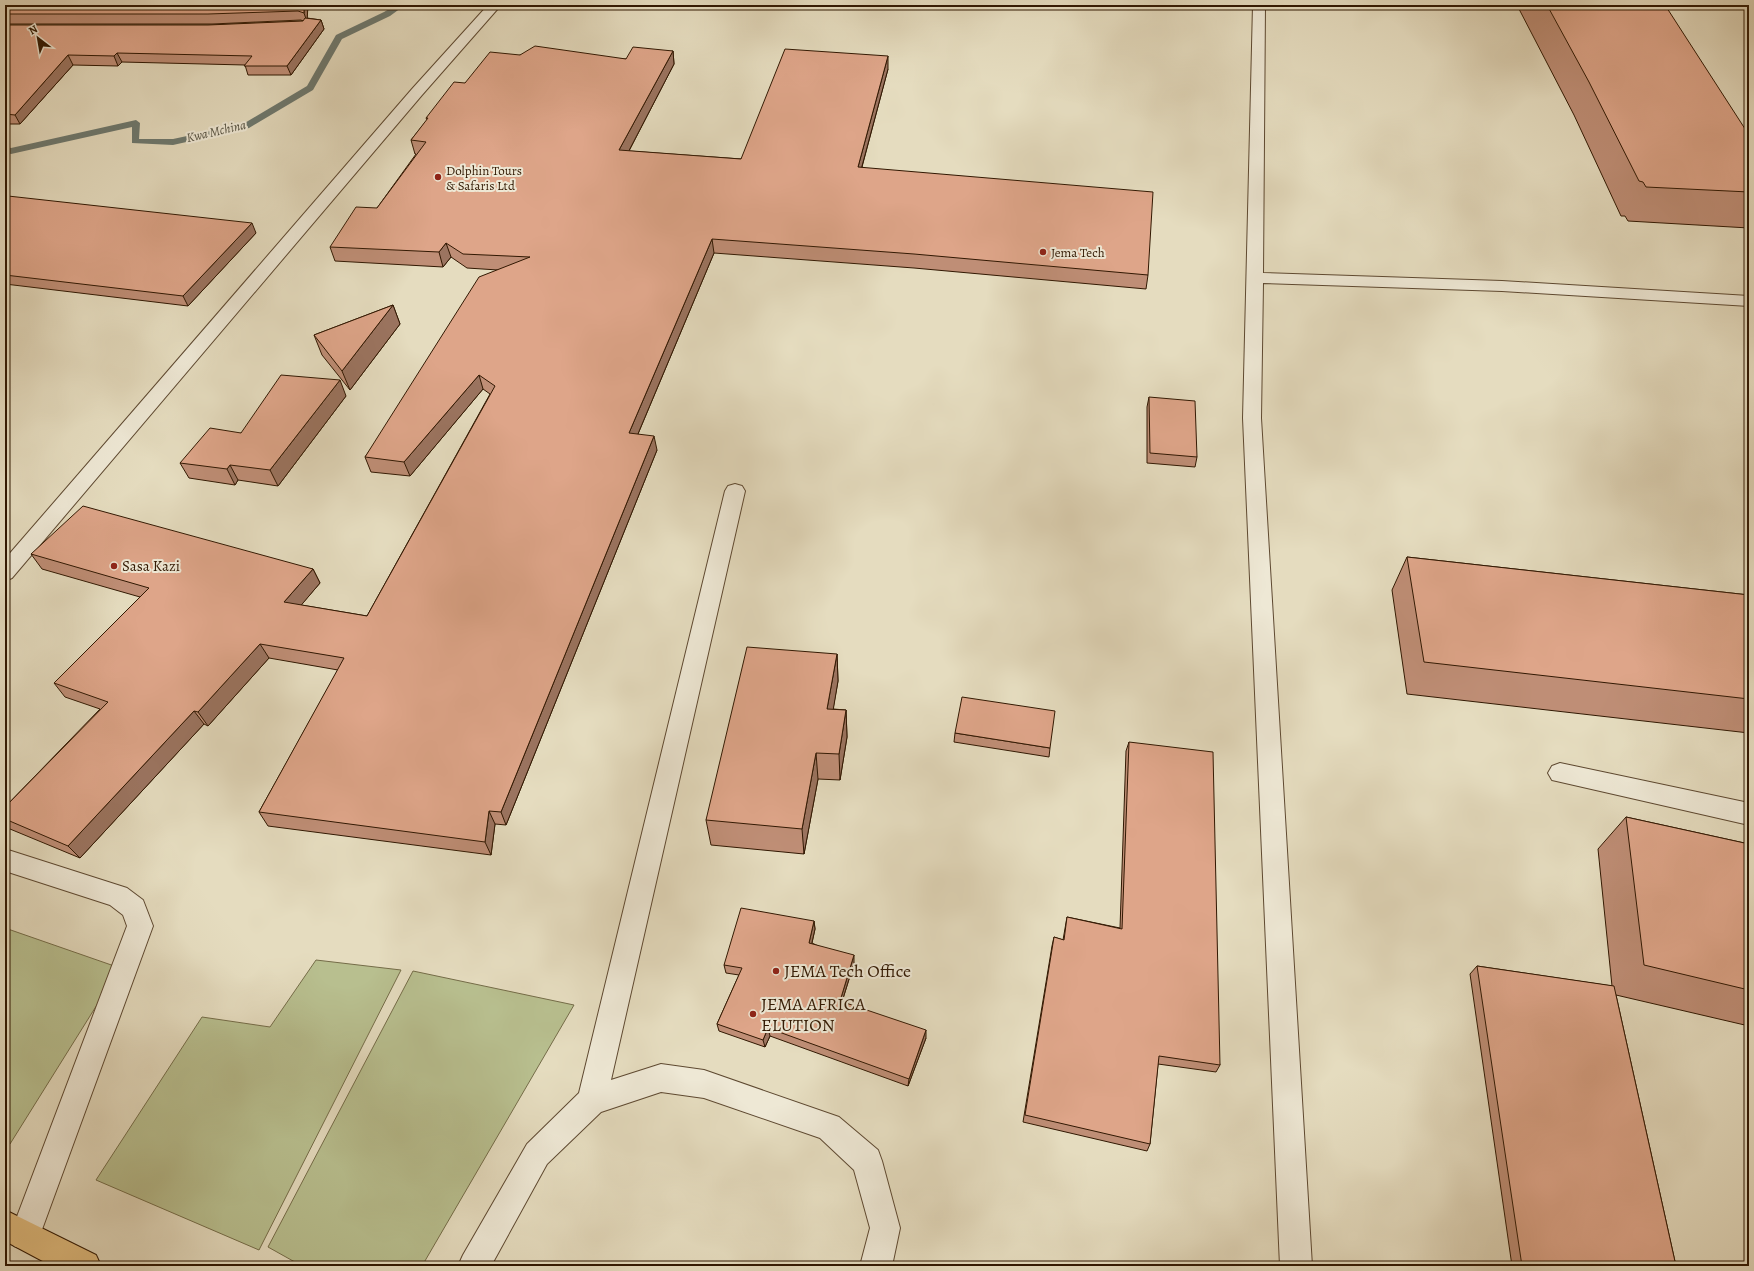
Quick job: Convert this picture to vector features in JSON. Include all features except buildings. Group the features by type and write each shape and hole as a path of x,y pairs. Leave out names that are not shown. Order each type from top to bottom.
{"highway":[{"path":"15,1230 85,1266"}],"street":[{"path":"5,573 417,92 495,5"},
{"path":"1259,5 1252,418 1296,1266"},
{"path":"1255,278 1363,281 1677,295 1749,301"},
{"path":"592,1101 735,491"},
{"path":"1560,773 1749,814"},
{"path":"5,860 118,896 134,908 140,926 15,1230"},
{"path":"474,1266 537,1154 592,1101 661,1078 704,1084 828,1127 867,1161 885,1228 876,1266"}],"green space":[{"path":"5,928 120,968 10,1144 5,1141"},
{"path":"316,960 401,970 259,1250 96,1180 202,1017 270,1027"},
{"path":"413,971 574,1005 422,1266 302,1266 268,1247"}],"waterway":[{"name":"Kwa Mchina","path":"5,149 11,151 136,123 135,141 173,142 246,126 310,88 339,37 387,14 401,5"}],"place":[{"name":"Dolphin Tours & Safaris Ltd","path":"438,177"},
{"name":"Jema Tech","path":"1043,252"},
{"name":"Sasa Kazi","path":"114,566"},
{"name":"JEMA Tech Office","path":"776,971"},
{"name":"JEMA AFRICA ELUTION","path":"753,1014"}]}
